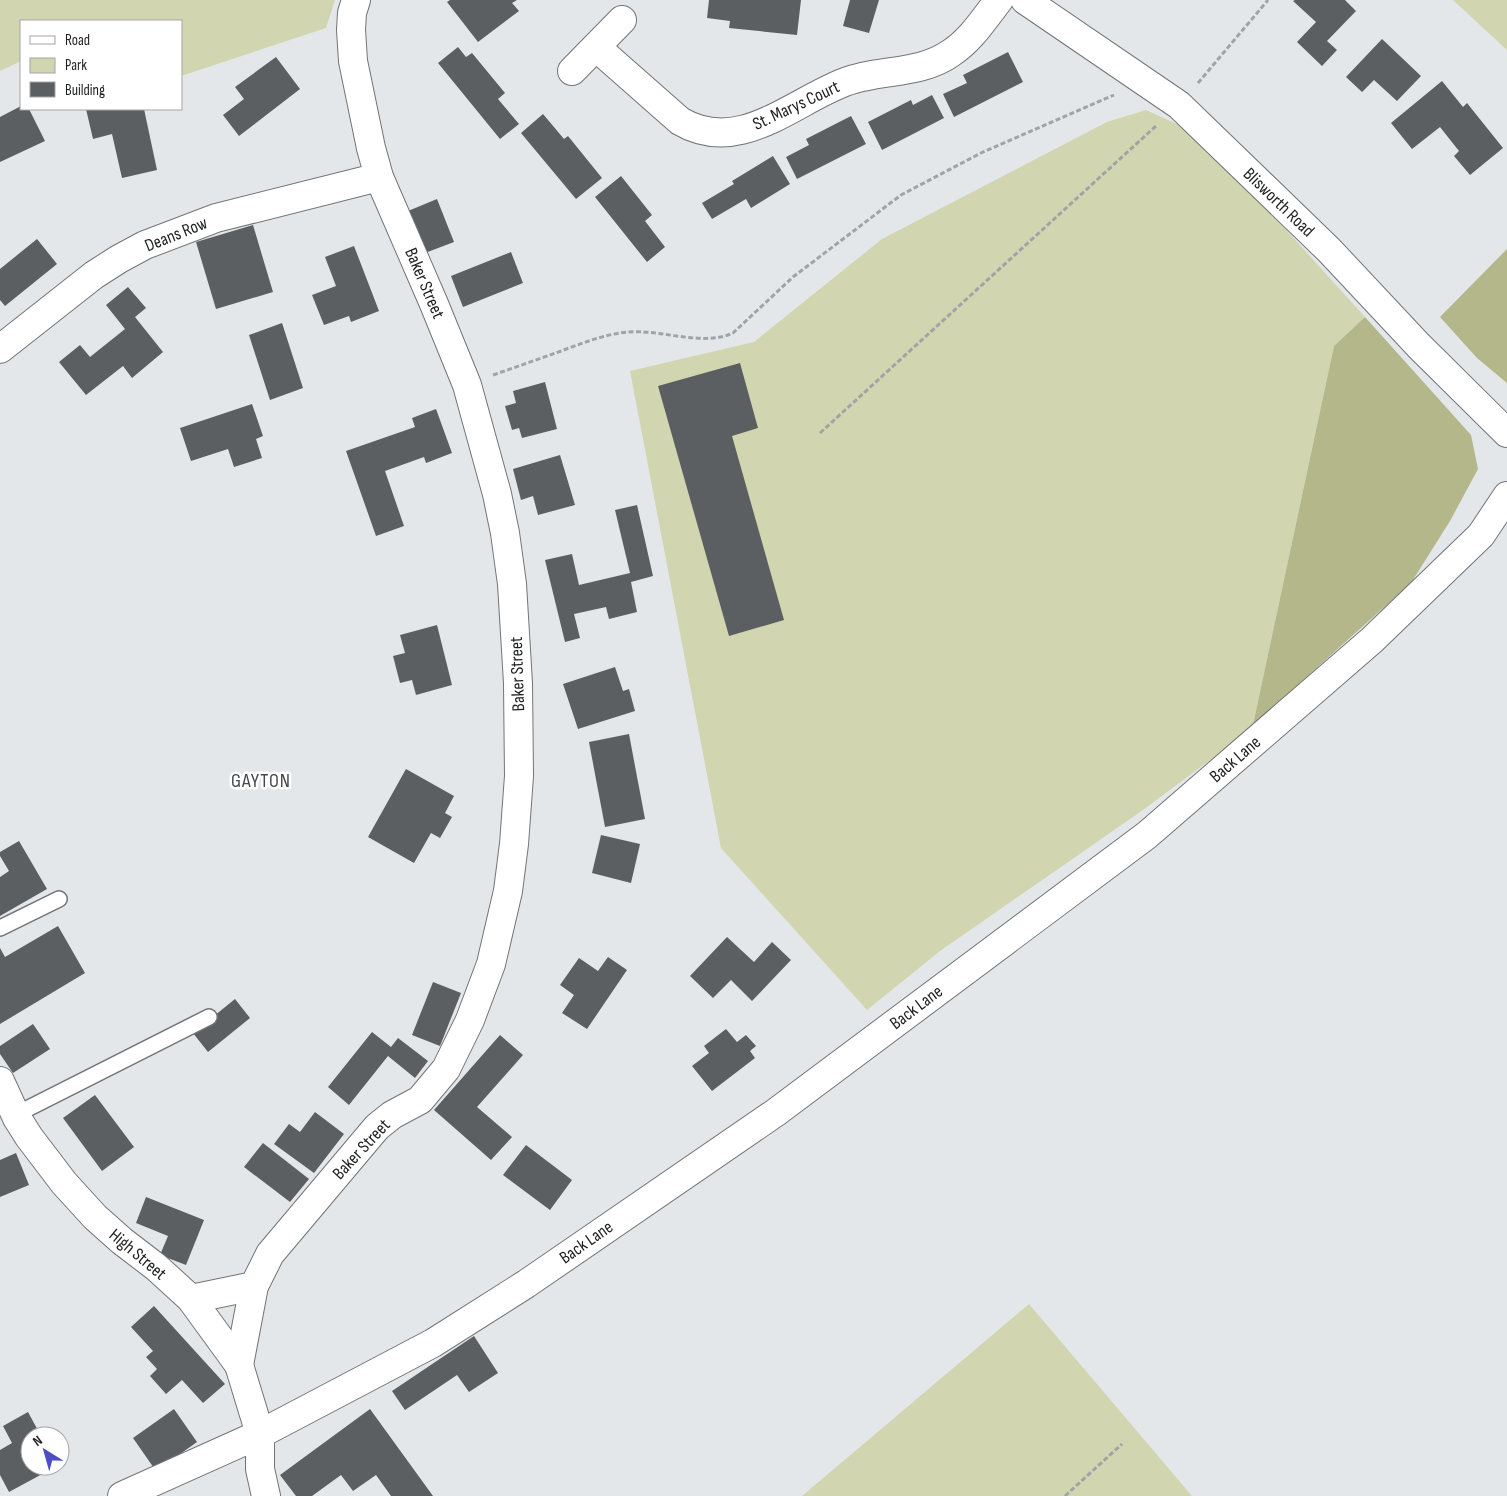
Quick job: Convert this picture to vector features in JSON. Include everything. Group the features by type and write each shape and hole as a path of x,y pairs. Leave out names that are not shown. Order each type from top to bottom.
{"street":[{"name":"Baker Street","path":"239,1365 254,1286 270,1254 377,1127 392,1115 420,1100 446,1069 470,1020 491,964 508,891 514,844 519,776 518,683 514,613 505,533 497,494 466,385 434,304 379,177 353,61 351,30 356,0"},
{"name":"St. Marys Court","path":"596,46 680,121 691,128 702,131 731,132 762,123 845,82 864,76 925,66 938,61 967,40 999,0"},
{"name":"Blisworth Road","path":"1025,0 1179,105 1329,250 1419,346 1507,433"},
{"path":"572,70 622,20"},
{"name":"Deans Row","path":"0,349 94,275 145,245 216,218 379,177"},
{"name":"Back Lane","path":"122,1496 260,1434 433,1343 526,1284 775,1113 1147,835 1372,640 1481,534 1507,496"},
{"name":"High Street","path":"0,1082 15,1115 64,1184 95,1217 156,1267 191,1299 239,1365 260,1434 260,1469 266,1496"},
{"path":"191,1299 254,1286"}],"lane":[{"path":"0,928 59,899"},
{"path":"15,1115 208,1017"}],"path":[{"path":"820,433 1179,105 1268,0"},
{"path":"466,385 581,344 627,332 711,339 724,338 733,333 793,277 901,195 981,152 1120,93"},
{"path":"1066,1496 1122,1444"}],"green space":[{"path":"0,0 335,0 326,28 182,76 182,20 20,20 20,61 0,71"},
{"path":"1453,0 1507,0 1507,50"},
{"path":"1146,110 1179,125 1222,159 1365,317 1334,346 1253,725 1237,740 1143,810 940,951 867,1010 721,848 630,371 754,342 882,239 1107,122"},
{"path":"1507,249 1507,383 1477,358 1440,317"},
{"path":"1365,317 1471,435 1478,469 1450,521 1411,583 1253,725 1334,346"},
{"path":"1029,1304 1192,1496 802,1496"}],"building":[{"path":"450,0 517,0 512,3 519,11 478,42 447,2"},
{"path":"709,0 801,0 797,35 729,28 730,21 707,18"},
{"path":"850,0 879,0 869,33 843,26"},
{"path":"1345,0 1356,11 1327,41 1337,50 1322,66 1297,42 1316,22 1293,1"},
{"path":"1382,39 1421,76 1397,101 1374,80 1362,92 1346,77"},
{"path":"458,47 466,57 472,53 505,93 498,99 519,124 500,139 438,63"},
{"path":"1008,52 1023,82 954,117 943,94 967,83 963,75"},
{"path":"276,57 300,89 239,136 223,115 244,99 235,87"},
{"path":"1442,81 1463,107 1467,103 1503,148 1470,175 1454,156 1459,151 1440,127 1412,149 1391,123"},
{"path":"932,95 944,118 882,150 868,122 911,100 913,105"},
{"path":"20,107 20,110 30,110 45,141 0,162 0,117"},
{"path":"86,110 144,110 157,170 122,178 112,134 93,139"},
{"path":"543,114 564,139 568,136 602,178 576,199 521,133"},
{"path":"851,116 866,144 797,179 786,157 809,145 806,139"},
{"path":"773,156 790,184 751,208 746,199 712,219 702,203 734,184 732,181"},
{"path":"621,176 652,215 645,221 665,247 647,262 595,197"},
{"path":"437,199 454,242 425,253 408,211"},
{"path":"253,225 273,292 216,309 196,242"},
{"path":"37,239 57,264 5,306 0,300 0,269"},
{"path":"354,246 379,311 351,322 349,316 324,325 312,295 336,286 325,257"},
{"path":"511,252 523,283 463,307 451,276"},
{"path":"128,287 146,308 135,317 163,352 132,378 123,366 86,395 59,362 80,345 90,357 125,329 106,305"},
{"path":"282,323 303,388 270,400 249,335"},
{"path":"740,363 758,428 732,436 784,620 729,636 658,386"},
{"path":"545,382 557,429 522,438 519,428 512,430 505,406 516,403 513,391"},
{"path":"252,404 263,436 256,439 262,458 234,467 228,449 191,461 180,428"},
{"path":"436,409 452,453 426,463 424,457 385,471 404,526 376,536 346,451 415,427 412,418"},
{"path":"560,455 575,505 538,515 533,496 521,500 513,469"},
{"path":"637,505 653,576 631,582 637,612 609,619 606,607 574,614 580,638 565,642 545,560 572,554 579,585 630,573 615,510"},
{"path":"437,625 452,685 416,695 412,680 400,683 393,656 405,653 400,635"},
{"path":"615,667 623,691 629,689 635,711 578,729 563,684"},
{"path":"629,734 645,819 605,827 589,742"},
{"path":"406,769 454,796 445,813 452,817 440,838 431,833 414,863 368,837"},
{"path":"601,835 640,844 631,883 592,873"},
{"path":"19,841 47,889 0,916 0,877 9,871 0,856 0,852"},
{"path":"58,926 85,973 0,1024 0,948 5,957"},
{"path":"727,937 754,962 772,942 791,960 752,1001 731,980 713,998 690,976"},
{"path":"608,957 627,970 587,1029 562,1013 574,995 560,985 579,958 598,971"},
{"path":"433,982 461,993 440,1046 412,1035"},
{"path":"235,999 250,1018 208,1052 193,1033"},
{"path":"33,1024 50,1049 13,1073 0,1054 0,1046"},
{"path":"726,1029 737,1042 746,1035 756,1046 750,1051 755,1058 712,1091 692,1066 709,1053 704,1046"},
{"path":"372,1032 391,1047 398,1038 428,1061 415,1078 388,1056 349,1105 328,1087"},
{"path":"500,1035 523,1055 477,1107 512,1137 491,1160 434,1110"},
{"path":"95,1095 134,1147 102,1171 63,1118"},
{"path":"315,1112 344,1134 314,1173 274,1144 289,1124 300,1132"},
{"path":"263,1143 309,1179 290,1202 244,1167"},
{"path":"526,1145 572,1180 550,1210 503,1175"},
{"path":"16,1153 29,1185 0,1197 0,1160"},
{"path":"146,1197 204,1220 186,1265 160,1255 168,1236 136,1223"},
{"path":"154,1306 225,1384 203,1403 182,1380 166,1394 150,1376 157,1369 146,1357 153,1351 131,1327"},
{"path":"474,1336 498,1373 469,1392 457,1375 405,1410 392,1391"},
{"path":"174,1409 197,1442 156,1471 133,1438"},
{"path":"370,1409 433,1496 391,1496 376,1475 353,1491 341,1475 312,1496 296,1496 280,1475"},
{"path":"28,1412 36,1426 20,1426 20,1476 39,1476 9,1492 0,1475 0,1450 12,1443 3,1426"}],"district":[{"name":"GAYTON","path":"261,780"}]}
